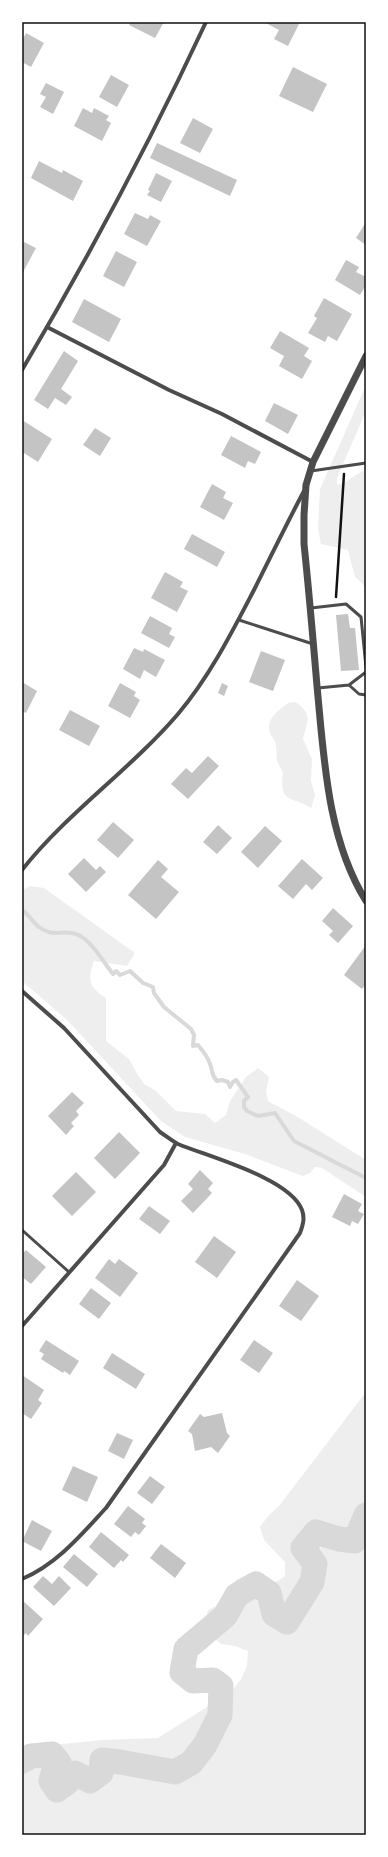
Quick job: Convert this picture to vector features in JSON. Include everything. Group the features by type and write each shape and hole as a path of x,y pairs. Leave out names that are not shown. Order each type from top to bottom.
{"street":[{"path":"22,370 48,327 118,197 206,22"},
{"path":"48,327 169,390 222,414 313,462"},
{"path":"22,870 59,829 142,753 178,714 220,655 306,485 313,462 366,356"},
{"path":"306,485 304,515 310,608 321,728 331,807 342,850 358,889 366,901"},
{"path":"22,991 64,1028 160,1132 176,1143 263,1177 282,1187 296,1198 302,1210 304,1220 300,1233 106,1508 72,1545 38,1572 22,1579"},
{"path":"22,1326 164,1165 176,1143"}],"lane":[{"path":"311,471 366,463"},
{"path":"310,608 346,604 361,617 366,667"},
{"path":"238,620 314,644"},
{"path":"318,688 349,685 366,672"},
{"path":"349,685 359,694 366,695"},
{"path":"22,1230 69,1272"}],"path":[{"path":"335,605 344,466"}],"shaded area":[{"path":"366,385 366,411 337,478 337,485 342,484 366,470 366,587 355,577 348,550 321,544 318,529 320,489"},
{"path":"295,702 306,712 308,719 303,739 312,759 311,781 315,795 311,808 288,797 285,794 282,782 283,772 277,761 276,744 269,728 271,719 277,712 288,703"},
{"path":"30,886 44,888 135,953 127,966 94,961 90,978 96,990 106,998 106,1041 129,1059 144,1084 156,1091 176,1111 205,1114 215,1123 226,1115 230,1101 246,1077 258,1068 269,1077 266,1091 268,1101 296,1116 366,1160 366,1197 322,1168 315,1167 310,1173 303,1176 245,1154 185,1137 161,1121 68,1021 22,981 22,891"},
{"path":"366,1392 366,1835 22,1835 22,1748 102,1740 158,1738 232,1691 241,1679 247,1666 248,1651 235,1646 221,1644 210,1635 205,1623 208,1610 220,1604 236,1580 248,1574 261,1577 273,1584 285,1576 285,1562 264,1540 260,1527 269,1515 279,1506"}],"building":[{"path":"131,22 164,22 155,38 129,25"},
{"path":"264,22 300,22 288,46 274,39 279,30"},
{"path":"26,33 44,43 31,67 22,62 22,41"},
{"path":"293,67 327,84 313,112 279,96"},
{"path":"111,75 129,85 117,107 99,97"},
{"path":"46,83 64,92 53,114 40,107 46,97 40,94"},
{"path":"83,108 92,113 94,108 109,116 106,120 111,123 102,141 74,126"},
{"path":"193,118 213,129 200,153 180,143"},
{"path":"157,143 237,180 230,196 150,158"},
{"path":"39,161 62,173 63,170 83,181 73,201 31,178"},
{"path":"156,173 172,181 161,202 147,195 150,191 148,190"},
{"path":"135,213 148,219 150,215 161,221 147,246 124,234"},
{"path":"366,222 366,245 356,238"},
{"path":"24,242 36,248 22,274 22,245"},
{"path":"116,251 137,262 124,287 103,276"},
{"path":"346,260 359,267 356,272 366,277 366,285 360,295 335,280"},
{"path":"324,298 352,314 337,341 328,336 325,342 308,333 317,318 314,316"},
{"path":"84,299 121,319 109,342 72,322"},
{"path":"280,331 309,348 304,356 312,361 302,379 279,366 284,356 270,348"},
{"path":"64,351 78,361 61,389 72,397 66,405 55,398 48,409 34,400"},
{"path":"274,403 298,415 288,434 265,421"},
{"path":"22,420 52,439 38,462 24,453 22,455"},
{"path":"95,428 111,438 100,456 83,445"},
{"path":"231,436 261,452 255,464 248,461 245,468 221,455"},
{"path":"212,484 226,492 223,498 233,503 224,520 200,507"},
{"path":"192,534 225,552 217,567 184,549"},
{"path":"165,572 183,582 180,587 188,591 177,612 151,598"},
{"path":"348,614 350,628 355,628 359,670 341,671 336,615"},
{"path":"150,616 172,628 169,634 175,637 169,648 141,633"},
{"path":"134,648 143,652 144,649 165,660 156,677 144,670 140,679 123,669"},
{"path":"261,651 285,660 273,691 249,682"},
{"path":"22,682 37,691 26,713 22,711"},
{"path":"120,683 136,692 134,696 140,700 130,718 108,706"},
{"path":"222,683 228,686 224,696 218,693"},
{"path":"70,710 100,726 89,746 59,730"},
{"path":"208,756 219,766 188,799 171,784 186,768 192,773"},
{"path":"113,822 134,840 118,858 97,840"},
{"path":"218,825 232,838 217,854 203,842"},
{"path":"265,826 282,841 258,868 241,852"},
{"path":"84,858 96,870 100,866 106,872 86,892 68,874"},
{"path":"302,859 323,878 312,890 306,884 293,899 278,886"},
{"path":"158,860 168,869 161,877 179,892 156,919 128,895"},
{"path":"333,908 353,926 338,943 329,935 333,931 322,921"},
{"path":"366,945 366,984 362,989 344,975"},
{"path":"72,1092 84,1103 76,1111 79,1115 71,1123 74,1126 66,1135 48,1116"},
{"path":"119,1132 140,1153 115,1179 94,1158"},
{"path":"200,1170 213,1183 208,1189 212,1193 193,1213 181,1201 193,1189 188,1184"},
{"path":"76,1172 96,1192 72,1216 52,1196"},
{"path":"344,1194 362,1204 358,1211 364,1214 358,1224 352,1221 350,1226 332,1217"},
{"path":"149,1206 170,1221 160,1234 139,1219"},
{"path":"214,1236 236,1252 217,1278 195,1262"},
{"path":"26,1250 46,1267 31,1284 22,1277 22,1254"},
{"path":"109,1259 115,1264 119,1259 138,1273 120,1297 95,1278"},
{"path":"297,1280 319,1296 301,1321 279,1306"},
{"path":"91,1288 111,1303 99,1319 79,1304"},
{"path":"46,1340 79,1361 70,1375 64,1371 63,1373 41,1359 44,1354 39,1351"},
{"path":"254,1340 273,1353 259,1373 240,1360"},
{"path":"112,1353 145,1374 136,1389 103,1368"},
{"path":"22,1375 44,1390 38,1400 42,1403 31,1419 22,1413"},
{"path":"222,1413 227,1433 230,1436 218,1453 211,1447 195,1451 192,1434 188,1431 200,1414 204,1417"},
{"path":"117,1433 133,1440 124,1459 108,1451"},
{"path":"73,1466 98,1477 87,1502 62,1490"},
{"path":"150,1476 165,1487 152,1504 137,1493"},
{"path":"128,1506 145,1519 142,1523 146,1526 139,1535 135,1532 131,1537 114,1524"},
{"path":"32,1520 52,1531 41,1551 22,1541"},
{"path":"101,1532 129,1555 123,1562 121,1560 114,1568 89,1547"},
{"path":"161,1544 186,1563 175,1578 150,1558"},
{"path":"74,1554 98,1574 87,1587 63,1567"},
{"path":"43,1576 52,1584 59,1576 71,1588 54,1606 33,1587"},
{"path":"22,1600 43,1619 28,1636 26,1633 22,1637"}],"waterway":[{"path":"22,910 37,925 48,932 72,933 84,939 95,950 113,974 116,971 120,975 130,971 143,983 153,987 154,993 164,1007 191,1029 194,1035 193,1046 198,1045 205,1054 217,1081 222,1080 228,1082 230,1087 236,1080 248,1097 244,1101 244,1107 247,1111 258,1116 275,1113 294,1141 366,1178"},
{"path":"22,1761 31,1756 52,1754 59,1763 53,1773 51,1781 57,1790 68,1782 70,1775 75,1773 90,1781 101,1773 102,1760 175,1772 191,1763 205,1745 220,1715 221,1686 213,1680 193,1681 182,1672 186,1649 225,1616 237,1595 256,1584 269,1593 274,1614 287,1622 312,1582 315,1564 303,1548 316,1532 339,1539 355,1541 366,1515"}]}
